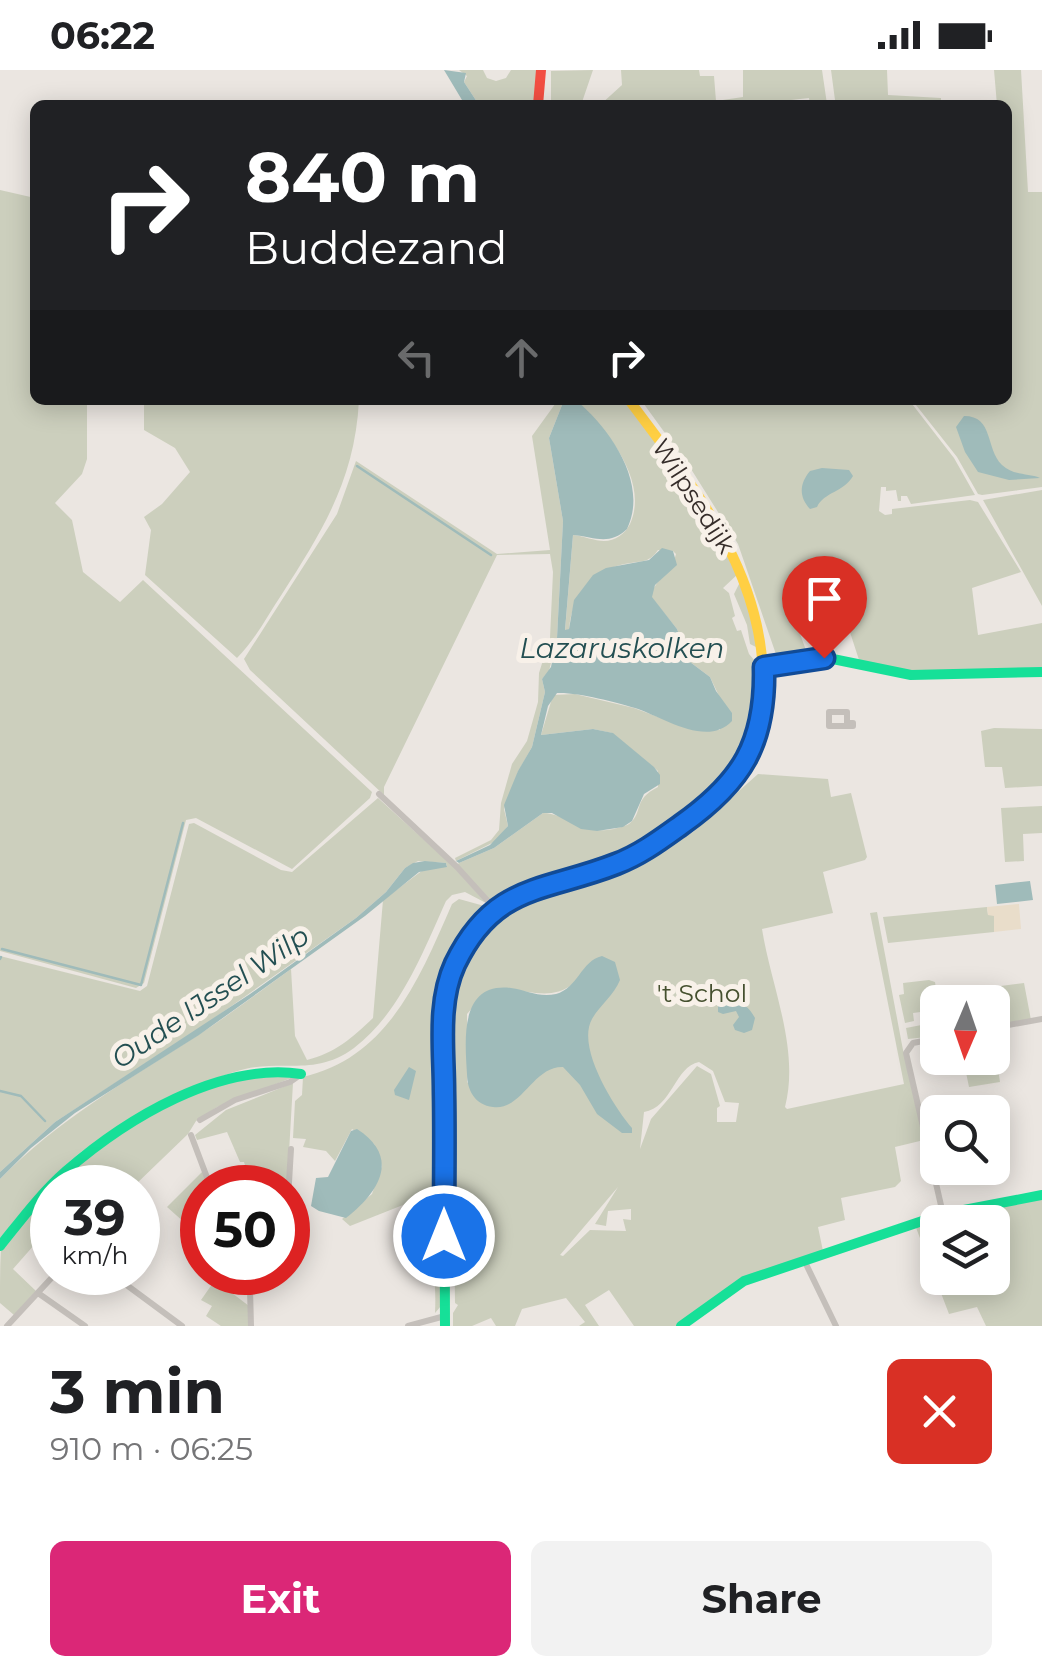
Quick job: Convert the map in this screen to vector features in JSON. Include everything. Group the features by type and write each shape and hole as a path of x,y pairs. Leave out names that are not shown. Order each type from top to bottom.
{"main road":[{"path":"538,100 541,70"},
{"name":"Wilpsedijk","path":"445,1321 445,999 452,972 479,926 496,910 536,887 632,858 662,840 724,792 740,774 755,742 764,695 764,667 754,607 730,550 695,489 633,405"},
{"path":"764,667 830,658 911,675 1042,672"},
{"path":"0,1246 64,1172 106,1140 228,1077 256,1070 301,1074"},
{"path":"987,1205 1042,1194"},
{"path":"681,1326 744,1281 920,1221"}],"street":[{"path":"379,794 496,910"},
{"path":"1010,1025 1042,1019"},
{"path":"920,1042 911,1044 906,1053 940,1205"},
{"path":"200,1120 236,1100 290,1082 301,1074"},
{"path":"191,1135 202,1165"},
{"path":"289,1165 290,1149"},
{"path":"804,1260 836,1326"},
{"path":"7,1326 36,1295"},
{"path":"41,1295 85,1326"},
{"path":"140,1295 182,1326"},
{"path":"250,1295 251,1326"},
{"path":"408,1326 445,1321"}],"green space":[{"path":"459,70 483,70 487,78 496,81 506,78 511,70 538,70 535,100 476,100 464,82 467,76"},
{"path":"593,70 583,100 551,100 551,71"},
{"path":"621,70 699,70 700,76 714,76 716,100 606,100 622,85"},
{"path":"743,70 822,70 826,100 723,100 743,97"},
{"path":"831,70 887,70 888,95 941,98 941,100 835,100"},
{"path":"994,70 1021,70 1028,192 1042,192 1042,487 982,495 916,405 1012,405 1012,100 997,100"},
{"path":"0,190 30,197 30,405 87,405 87,459 82,474 55,503 72,520 83,572 120,602 143,580 372,792 292,869 196,818 186,820 144,983 136,988 0,951"},
{"path":"144,405 358,405 351,455 334,503 297,571 237,658 145,575 151,530 144,517 162,504 190,472 175,448 144,430"},
{"path":"554,405 562,405 549,438 563,521 557,638 549,671 542,679 545,692 532,747 504,809 508,826 496,841 456,861 455,858 491,840 499,830 501,803 512,764 527,741 538,702 539,673 550,638 550,554 497,555 384,787 384,795 250,670 244,659 337,514 356,461 497,554 550,550 532,436"},
{"path":"581,405 629,405 686,484 727,550 739,573 723,588 729,593 737,631 741,630 749,654 761,668 757,718 731,774 700,806 662,834 617,859 526,885 492,902 459,863 494,848 543,813 592,830 629,824 641,801 658,787 658,771 612,733 593,729 541,735 553,695 575,694 634,708 688,728 720,730 720,698 710,677 690,662 677,629 651,597 673,562 673,551 658,550 646,560 617,566 595,577 580,593 565,631 573,535 600,541 616,538 628,528 635,507 629,473 599,425"},
{"path":"645,405 913,405 954,458 975,495 911,504 907,496 898,501 896,490 881,487 879,511 885,515 892,514 892,509 978,502 1021,572 972,588 978,635 1042,623 1042,670 926,674 860,663 833,580 798,596 805,616 795,620 807,653 779,663 738,544"},
{"path":"1042,490 1042,606 983,500"},
{"path":"739,584 744,586 759,645 756,647 750,644 734,594"},
{"path":"1042,729 1042,786 1005,788 1002,767 985,767 981,731"},
{"name":"'t Schol","path":"758,774 828,779 831,797 851,793 867,857 823,872 833,913 762,929 787,1040 789,1085 785,1107 904,1084 870,913 877,912 920,1123 920,1141 895,1147 901,1181 895,1187 841,1198 845,1220 818,1227 823,1251 754,1275 678,1326 634,1326 609,1290 585,1305 599,1326 579,1326 585,1322 566,1298 522,1309 515,1326 496,1326 491,1318 472,1326 453,1326 453,1313 458,1305 452,1072 460,974 493,923 530,898 638,866 693,832","holes":["573,984 467,1083 467,1014 486,992 508,989 551,993","699,1062 713,1071 725,1102 739,1103 736,1122 717,1122 720,1106 711,1074 697,1066 651,1119 640,1149 644,1112 661,1103 684,1071","618,1187 595,1224 606,1226 608,1211 631,1209 631,1220 623,1219 626,1231 590,1230 560,1255"]},
{"path":"378,798 455,868 486,903 465,892 446,901 397,1000 370,1034 340,1057 314,1065 260,1067 228,1074 133,1119 65,1165 30,1165 30,1205 0,1241 0,1179 22,1158 93,1102 291,969 295,1036 307,1060 335,1049 358,1032 373,1018 383,900 423,870 447,866 418,861 405,868 386,892 356,918 206,1024 55,1122 0,1172 0,956 140,991 147,986 189,824 194,823 281,870 292,872"},
{"path":"1042,806 1042,833 1023,834 1024,861 1005,862 1001,808"},
{"path":"459,899 488,907 444,987 440,1009 441,1306 435,1313 431,1255 408,1203 350,1226 342,1219 372,1194 382,1166 374,1144 352,1129 335,1161 326,1151 303,1147 306,1139 293,1138 295,1101 302,1095 303,1077 333,1067 380,1033 413,986 452,904"},
{"path":"987,907 988,915 994,915 994,932 888,943 883,917"},
{"path":"929,980 935,985 920,985 920,1012 913,1013 914,1021 905,1023 899,995 904,994 903,983"},
{"path":"1024,983 1031,1020 1010,1024 1008,985"},
{"path":"920,1025 920,1038 908,1039 906,1028"},
{"path":"270,1071 294,1077 217,1107 196,1121 156,1165 80,1165 135,1124 201,1091"},
{"path":"967,1075 999,1075 1000,1082 969,1087"},
{"path":"293,1083 288,1165 245,1165 227,1132 197,1140 195,1135 226,1110"},
{"path":"180,1194 180,1219 167,1207"},
{"path":"1042,1197 1042,1326 986,1326 977,1307 949,1314 942,1295 1010,1295 1010,1205 1006,1205"},
{"path":"30,1215 30,1250 13,1269 30,1285 32,1295 14,1315 0,1303 1,1250"},
{"path":"204,1295 235,1295 249,1306 250,1326 221,1326 206,1316 212,1306 201,1300"}],"sand":[{"path":"1019,904 1021,929 994,932 994,916 988,915 987,907"}],"water":[{"path":"444,70 466,73 464,82 476,100 462,100"},
{"name":"Lazaruskolken","path":"562,405 581,405 613,441 633,494 633,511 627,529 620,534 602,539 573,535 565,630 569,629 574,600 593,575 606,568 649,560 662,548 673,551 677,565 655,585 652,597 677,629 690,662 710,677 732,713 732,721 722,729 698,731 617,703 557,693 548,706 541,735 593,729 613,733 654,767 660,784 644,794 632,821 623,827 581,829 552,813 543,813 494,848 459,863 456,861 490,845 508,826 504,805 532,747 545,692 542,679 551,667 557,638 563,521 549,438"},
{"path":"964,416 974,417 985,427 1002,465 1016,473 1040,478 1009,480 978,472 956,427"},
{"path":"849,470 853,476 810,509 802,485 810,471"},
{"path":"425,861 446,863 447,867 419,872 365,916 199,1035 75,1113 0,1179 0,1172 55,1122 250,994 356,918 386,892 405,868"},
{"path":"1030,881 1033,900 997,904 995,885"},
{"path":"602,956 615,962 620,980 592,1019 589,1045 599,1076 632,1133 622,1133 597,1114 580,1085 563,1067 543,1073 520,1096 503,1106 487,1106 477,1100 467,1080 466,1030 474,1004 482,994 511,988 556,994"},
{"path":"740,1003 750,1010 755,1018 752,1030 735,1030 733,1025 739,1017 736,1011 718,1012 718,1004"},
{"path":"409,1067 416,1071 409,1100 395,1095 394,1090"},
{"path":"357,1129 379,1152 382,1163 375,1186 346,1218 319,1211 311,1206 316,1178 328,1177 351,1131"}],"waterway":[{"path":"357,466 491,555"},
{"path":"2,949 141,985 183,823"},
{"path":"0,1091 21,1096 45,1121"}],"traffic: fast":[{"path":"764,667 828,658 911,675 1042,672"},
{"path":"445,1326 444,1021 463,954 489,918 526,892 614,864 651,847"},
{"path":"0,1246 66,1171 145,1114 175,1098 238,1077 301,1074"},
{"path":"681,1326 744,1281 943,1214 1042,1195"}],"traffic: slow":[{"path":"633,405 702,501 740,573 761,651 763,693 752,750 735,780 685,825 651,847"}],"traffic: jam":[{"path":"538,100 541,70"}],"route":[{"path":"444,1236 445,999 456,962 472,935 516,896 632,858 702,810 732,784 748,759 760,724 764,667 824,658"}],"water label":[{"name":"Oude IJssel Wilp","path":"210,997"}]}
